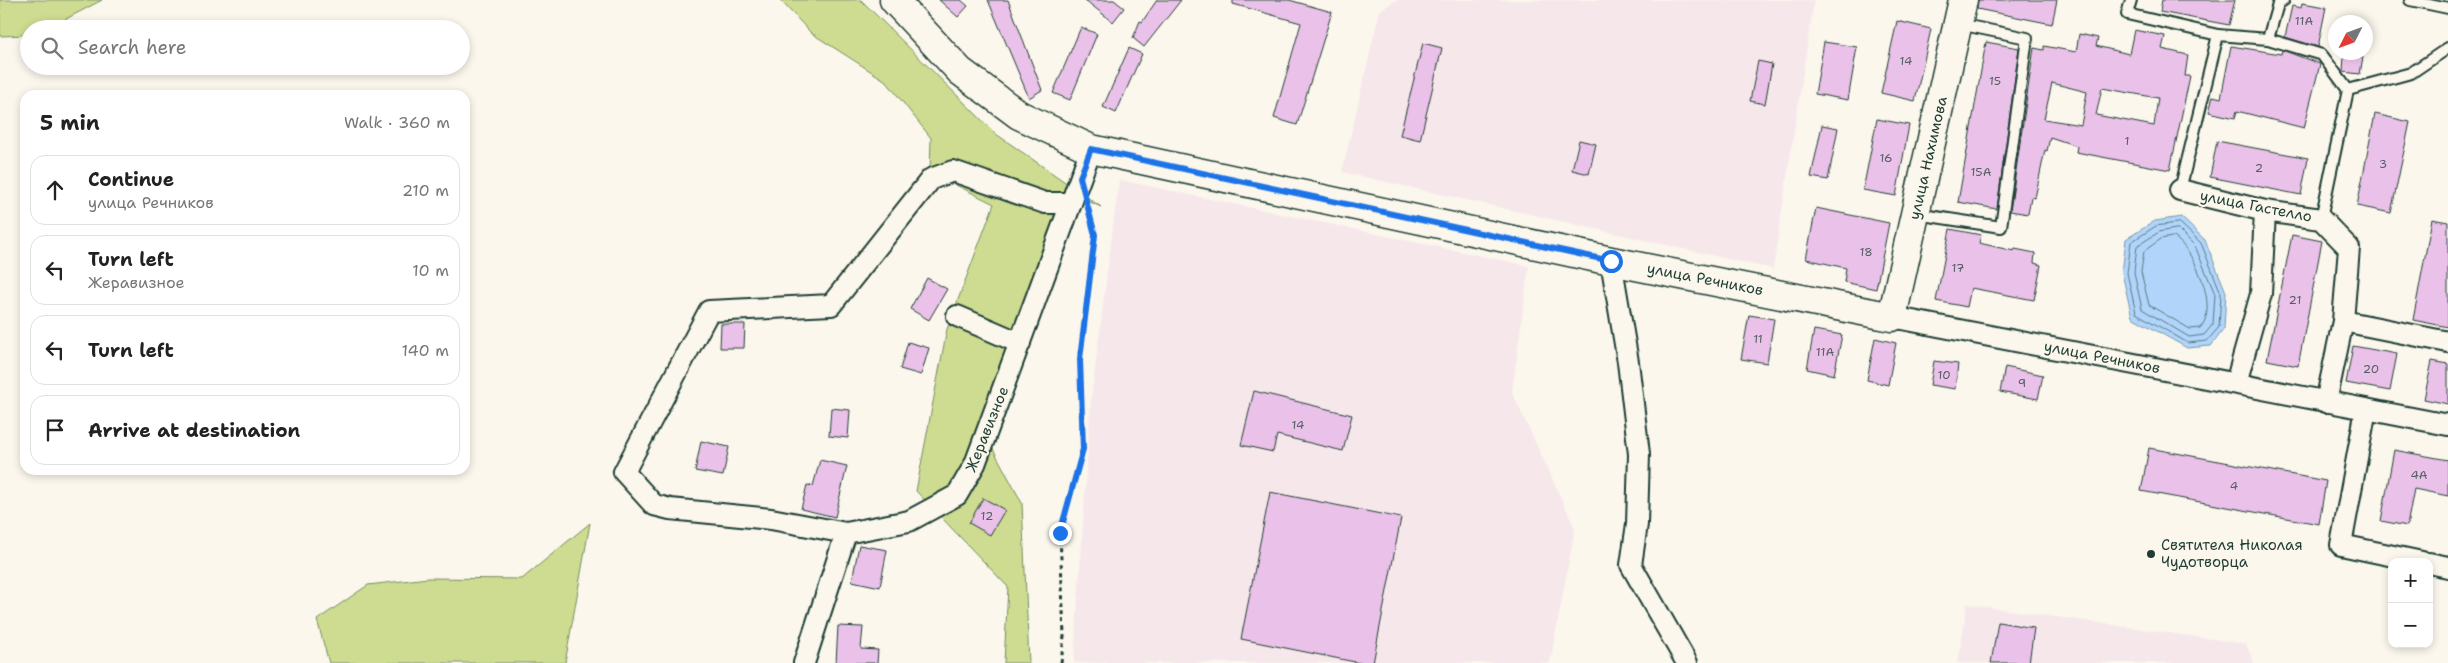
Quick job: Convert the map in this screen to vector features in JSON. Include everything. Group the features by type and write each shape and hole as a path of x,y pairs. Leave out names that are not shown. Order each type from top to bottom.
{"street":[{"name":"улица Речников","path":"894,0 960,71 1019,115 1091,149 1611,261 2448,425"},
{"name":"улица Нахимова","path":"1892,316 1960,12"},
{"name":"Жеравизное","path":"846,533 909,521 957,495 975,464 1091,149"},
{"path":"804,663 846,533 772,519 670,509 654,505 624,472 709,311 831,305 932,180 953,171 1045,203 1071,203"},
{"name":"улица Гастелло","path":"2180,190 2265,211 2321,219 2349,248 2343,321 2326,402"},
{"path":"2236,383 2261,294 2265,211"},
{"path":"1611,261 1628,362 1639,454 1637,524 1631,564 1687,663"},
{"path":"957,316 1020,343"},
{"path":"2343,321 2448,342"},
{"path":"2366,409 2341,545 2403,558"},
{"path":"2433,564 2448,567"}],"lane":[{"path":"2131,0 2127,14 2218,35 2268,39 2322,55 2348,90 2321,219"},
{"path":"2268,39 2278,4 2284,0"},
{"path":"2410,0 2448,8"},
{"path":"1915,214 2001,227 2027,38 1960,12"},
{"path":"2180,190 2218,35"},
{"path":"2348,90 2411,73 2448,48"}],"path":[{"path":"1061,663 1064,636 1060,533 1083,449 1080,359 1095,235 1080,177"}],"shaded area":[{"path":"1396,0 1814,0 1773,269 1342,172 1380,10"},
{"path":"1119,180 1529,266 1512,392 1575,528 1550,663 1074,663 1091,400"},
{"path":"1967,604 2246,644 2254,663 1958,663"}],"green space":[{"path":"0,0 102,0 64,20 20,20 20,35 0,36"},
{"path":"780,0 861,0 996,134 1101,207 1079,197 986,436 1022,503 1029,663 1004,663 1008,587 916,491 947,329 994,204 930,172 931,138 886,81 811,33"},
{"path":"590,523 565,663 329,663 317,620 368,585 428,578 522,579"}],"water":[{"path":"2181,217 2205,240 2226,292 2224,329 2211,346 2187,348 2132,317 2122,273 2126,239 2155,221"}],"building":[{"path":"939,0 961,0 968,6 958,17"},
{"path":"988,0 1008,0 1042,90 1029,98"},
{"path":"1085,0 1114,0 1124,8 1113,22"},
{"path":"1157,0 1181,0 1144,47 1133,38 1140,21 1142,22"},
{"path":"1233,0 1289,0 1332,12 1297,125 1274,118 1301,23 1233,4"},
{"path":"1978,0 2057,0 2052,24 1977,9"},
{"path":"2162,0 2235,0 2229,25 2160,12"},
{"path":"2302,3 2326,7 2318,47 2285,37 2292,6 2301,8"},
{"path":"1897,21 1931,29 1915,101 1881,93"},
{"path":"1081,27 1097,34 1070,100 1053,93"},
{"path":"2134,30 2165,36 2162,49 2188,55 2185,76 2190,76 2170,170 2076,152 2077,146 2050,137 2047,151 2045,150 2035,198 2031,197 2028,214 2010,211 2034,48 2044,50 2044,46 2076,52 2079,34 2098,38 2096,46 2129,54","holes":["2052,83 2087,92 2081,125 2044,119","2102,88 2158,98 2154,126 2096,115"]},
{"path":"1824,42 1857,47 1848,100 1815,94"},
{"path":"1986,42 2019,48 1997,209 1958,202"},
{"path":"1423,43 1442,48 1420,140 1400,135"},
{"path":"2231,46 2281,54 2282,50 2320,64 2304,128 2237,111 2235,118 2209,112 2213,96 2221,98"},
{"path":"1129,48 1142,54 1116,113 1103,107"},
{"path":"2344,60 2362,60 2360,74 2343,72"},
{"path":"1758,61 1772,64 1765,104 1750,101"},
{"path":"2375,114 2410,122 2391,213 2357,206"},
{"path":"1877,119 1909,125 1896,196 1863,190"},
{"path":"1822,125 1838,128 1828,180 1811,177"},
{"path":"1579,140 1596,144 1589,174 1572,170"},
{"path":"2217,141 2308,158 2301,195 2210,177"},
{"path":"1816,208 1889,223 1876,289 1844,282 1846,268 1806,259"},
{"path":"2432,219 2448,222 2448,327 2413,320"},
{"path":"1950,229 1981,235 1979,243 2014,251 2015,249 2035,253 2034,263 2041,265 2034,300 1971,288 1967,307 1936,301"},
{"path":"2292,235 2322,241 2298,366 2267,360"},
{"path":"927,278 947,289 929,320 910,309"},
{"path":"1749,315 1774,319 1767,363 1741,359"},
{"path":"721,324 745,324 744,348 720,348"},
{"path":"1814,330 1842,335 1834,375 1807,369"},
{"path":"1875,338 1896,343 1888,385 1867,380"},
{"path":"908,342 929,348 921,375 900,369"},
{"path":"2353,346 2397,354 2390,391 2346,383"},
{"path":"1934,361 1958,364 1955,389 1930,385"},
{"path":"2432,361 2448,364 2448,404 2424,399"},
{"path":"2005,367 2043,375 2038,399 2000,392"},
{"path":"1254,391 1352,415 1343,451 1277,435 1273,452 1241,445"},
{"path":"831,408 850,410 848,438 829,436"},
{"path":"701,441 729,447 723,476 695,471"},
{"path":"2149,448 2326,481 2319,524 2141,491"},
{"path":"2394,450 2448,460 2448,496 2414,489 2407,526 2381,521"},
{"path":"820,460 847,466 835,517 801,509 807,485 813,486"},
{"path":"1270,492 1401,518 1373,663 1360,663 1241,639"},
{"path":"983,498 1005,510 990,535 969,523"},
{"path":"859,545 887,550 880,587 852,581"},
{"path":"1998,622 2034,628 2029,663 1991,663"},
{"path":"838,626 863,627 861,649 878,650 877,663 836,663"}],"place":[{"name":"Святителя Николая Чудотворца","path":"2151,554"}],"route":[{"path":"1060,533 1083,449 1080,359 1095,235 1080,177 1091,149 1611,261"}]}
